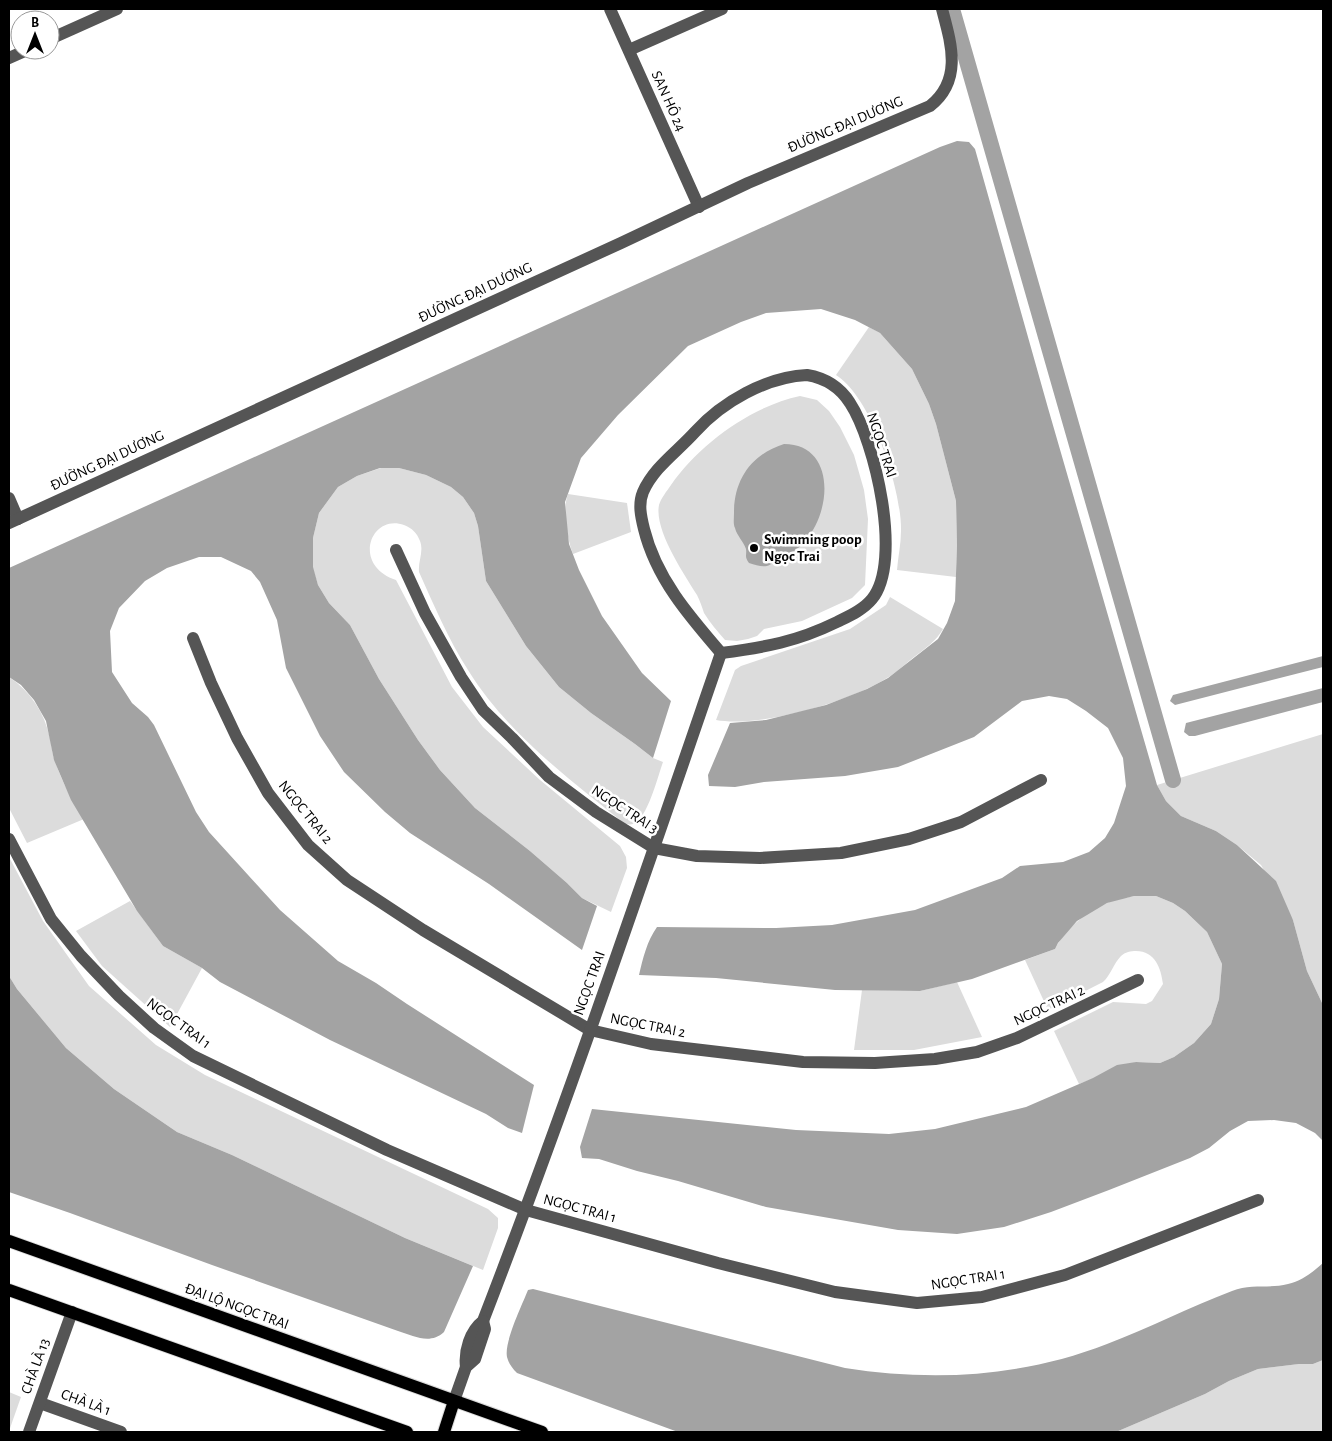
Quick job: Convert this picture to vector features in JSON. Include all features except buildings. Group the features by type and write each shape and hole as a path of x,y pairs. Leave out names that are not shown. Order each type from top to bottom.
{"main road":[{"name":"ĐẠI LỘ NGỌC TRAI","path":"9,1241 542,1432"},
{"path":"9,1290 407,1432"},
{"path":"444,1432 454,1401"}],"street":[{"path":"60,35 117,9"},
{"name":"SAN HÔ 24","path":"610,9 699,207"},
{"name":"ĐƯỜNG ĐẠI DƯƠNG","path":"13,521 748,183 930,106 943,94 951,76 951,42 942,9"},
{"path":"629,50 718,15"},
{"name":"NGỌC TRAI","path":"807,376 824,379 838,389 850,403 863,431 875,467 883,509 886,545 884,571 880,587 871,600 854,613 812,634 765,647 721,653 692,620 658,571 649,550 641,518 642,494 652,476 665,460 717,411 745,395 781,379 807,376"},
{"path":"9,498 13,521"},
{"name":"NGỌC TRAI 3","path":"396,550 425,612 461,677 483,710 549,777 596,812 654,848 697,856 760,858 841,853 909,839 961,822 1041,780"},
{"name":"NGỌC TRAI 2","path":"193,638 236,738 268,793 308,845 347,880 423,930 590,1030 651,1044 803,1062 875,1063 935,1059 977,1052 1017,1038 1138,980"},
{"name":"NGỌC TRAI","path":"454,1401 466,1368 465,1356 474,1328 483,1321 526,1210 721,653"},
{"name":"NGỌC TRAI 1","path":"9,839 51,919 81,956 119,996 154,1028 185,1051 388,1150 526,1210 718,1263 835,1292 917,1304 982,1297 1065,1275 1258,1200"},
{"name":"CHÀ LÀ 13","path":"29,1432 72,1312"},
{"name":"CHÀ LÀ 1","path":"40,1403 121,1432"}],"shaded area":[{"path":"957,141 969,142 975,149 1157,785 1166,801 1181,816 1216,831 1237,845 1276,881 1293,920 1307,971 1323,1005 1323,1141 1315,1133 1296,1123 1274,1120 1248,1121 1230,1131 1209,1148 1190,1158 1109,1190 1004,1227 957,1234 898,1230 766,1207 599,1159 582,1158 580,1147 592,1109 796,1130 889,1134 935,1129 1026,1107 1093,1078 1117,1065 1136,1062 1160,1063 1174,1057 1194,1043 1211,1024 1219,999 1222,964 1207,932 1185,911 1173,903 1156,896 1134,896 1107,903 1077,921 1055,949 972,979 920,991 835,990 716,978 639,975 648,944 657,927 776,928 832,925 915,910 1002,878 1020,866 1063,862 1089,852 1105,838 1114,823 1126,786 1123,758 1108,728 1067,699 1049,696 1022,701 974,737 898,767 845,776 764,782 735,787 709,786 708,775 730,723 766,720 826,705 867,689 888,678 938,639 947,623 955,601 956,501 929,404 912,369 880,333 855,320 821,309 766,313 688,346 618,415 581,458 565,502 569,544 579,570 602,616 642,673 671,701 653,758 559,687 526,646 486,581 478,526 474,513 463,497 451,487 426,475 399,468 380,468 357,476 338,487 319,513 313,538 313,567 318,585 329,603 350,625 379,679 418,740 440,770 475,808 530,851 582,898 597,906 582,950 489,884 410,833 385,812 344,772 320,736 286,668 277,620 260,582 251,571 221,557 199,557 167,568 145,581 119,608 110,631 112,672 132,703 154,725 196,812 209,832 280,910 338,961 376,983 534,1085 522,1133 508,1128 486,1114 330,1040 220,982 202,968 163,946 137,911 71,800 54,760 46,721 34,700 21,685 9,677 9,568 940,147"},
{"path":"869,327 880,333 912,369 929,404 936,424 956,501 956,577 897,570 901,536 900,513 890,470 873,424 849,387 836,375"},
{"path":"800,396 817,400 829,411 840,427 854,455 864,490 868,519 865,585 852,598 802,621 764,629 757,636 748,639 737,641 725,640 704,613 697,595 671,552 661,527 659,505 664,495 683,470 711,441 745,418 764,408"},
{"path":"784,444 804,449 817,461 824,478 824,498 819,518 809,537 794,551 776,559 770,565 760,566 749,563 746,549 734,525 737,489 747,469 754,461 773,448"},
{"path":"381,468 399,468 426,475 451,487 463,497 474,513 478,526 486,581 526,646 559,687 653,758 663,762 643,815 633,824 625,824 540,753 501,714 484,693 454,646 419,572 421,545 416,533 404,525 392,523 382,526 375,533 371,542 370,553 374,563 382,573 396,580 452,687 483,727 540,780 620,846 626,857 627,868 611,912 582,898 530,851 475,808 440,770 418,740 379,679 350,625 329,603 318,585 312,566 313,538 319,513 338,487 357,476"},
{"path":"568,494 627,503 631,532 573,554 566,524 565,508"},
{"path":"890,597 943,629 930,644 894,674 850,696 804,711 756,720 716,720 735,670 741,666 850,629 886,605"},
{"path":"1323,656 1323,667 1175,705 1170,701 1173,695"},
{"path":"9,677 24,689 36,703 44,720 51,741 53,756 61,776 71,798 84,819 27,843 9,808"},
{"path":"1323,688 1323,702 1195,736 1189,736 1184,732 1186,723"},
{"path":"1323,734 1323,1005 1307,971 1293,920 1261,865 1216,831 1181,816 1166,801 1157,785"},
{"path":"9,857 43,921 89,986 156,1045 205,1075 488,1209 498,1218 498,1228 483,1270 405,1238 232,1155 177,1132 114,1089 66,1048 17,989 9,976"},
{"path":"1134,896 1156,896 1173,903 1185,911 1207,932 1222,964 1219,999 1211,1024 1194,1043 1174,1057 1160,1063 1136,1062 1079,1084 1054,1031 1113,1002 1146,1004 1152,1001 1163,984 1159,967 1156,961 1148,954 1136,951 1126,953 1118,959 1103,982 1048,1010 1025,960 1055,949 1070,928 1091,911 1110,902"},
{"path":"130,901 163,946 202,968 170,1027 102,966 76,931"},
{"path":"9,976 17,989 66,1048 114,1089 177,1132 232,1155 405,1238 473,1266 444,1332 439,1336 428,1339 410,1335 9,1192"},
{"path":"957,982 982,1037 914,1050 854,1050 862,990 920,991"},
{"path":"1323,1263 1323,1360 1313,1364 1258,1369 1116,1432 678,1432 517,1373 507,1357 508,1342 514,1324 528,1290 533,1289 845,1368 912,1375 978,1374 1043,1364 1075,1355 1123,1338 1232,1291 1293,1283 1307,1276"},
{"path":"1323,1360 1323,1432 1116,1432 1258,1369 1313,1364"},
{"path":"9,1392 21,1397 9,1431"}],"waterway":[{"path":"952,9 1173,780"}],"place":[{"name":"Swimming poop Ngọc Trai","path":"754,548"}]}
